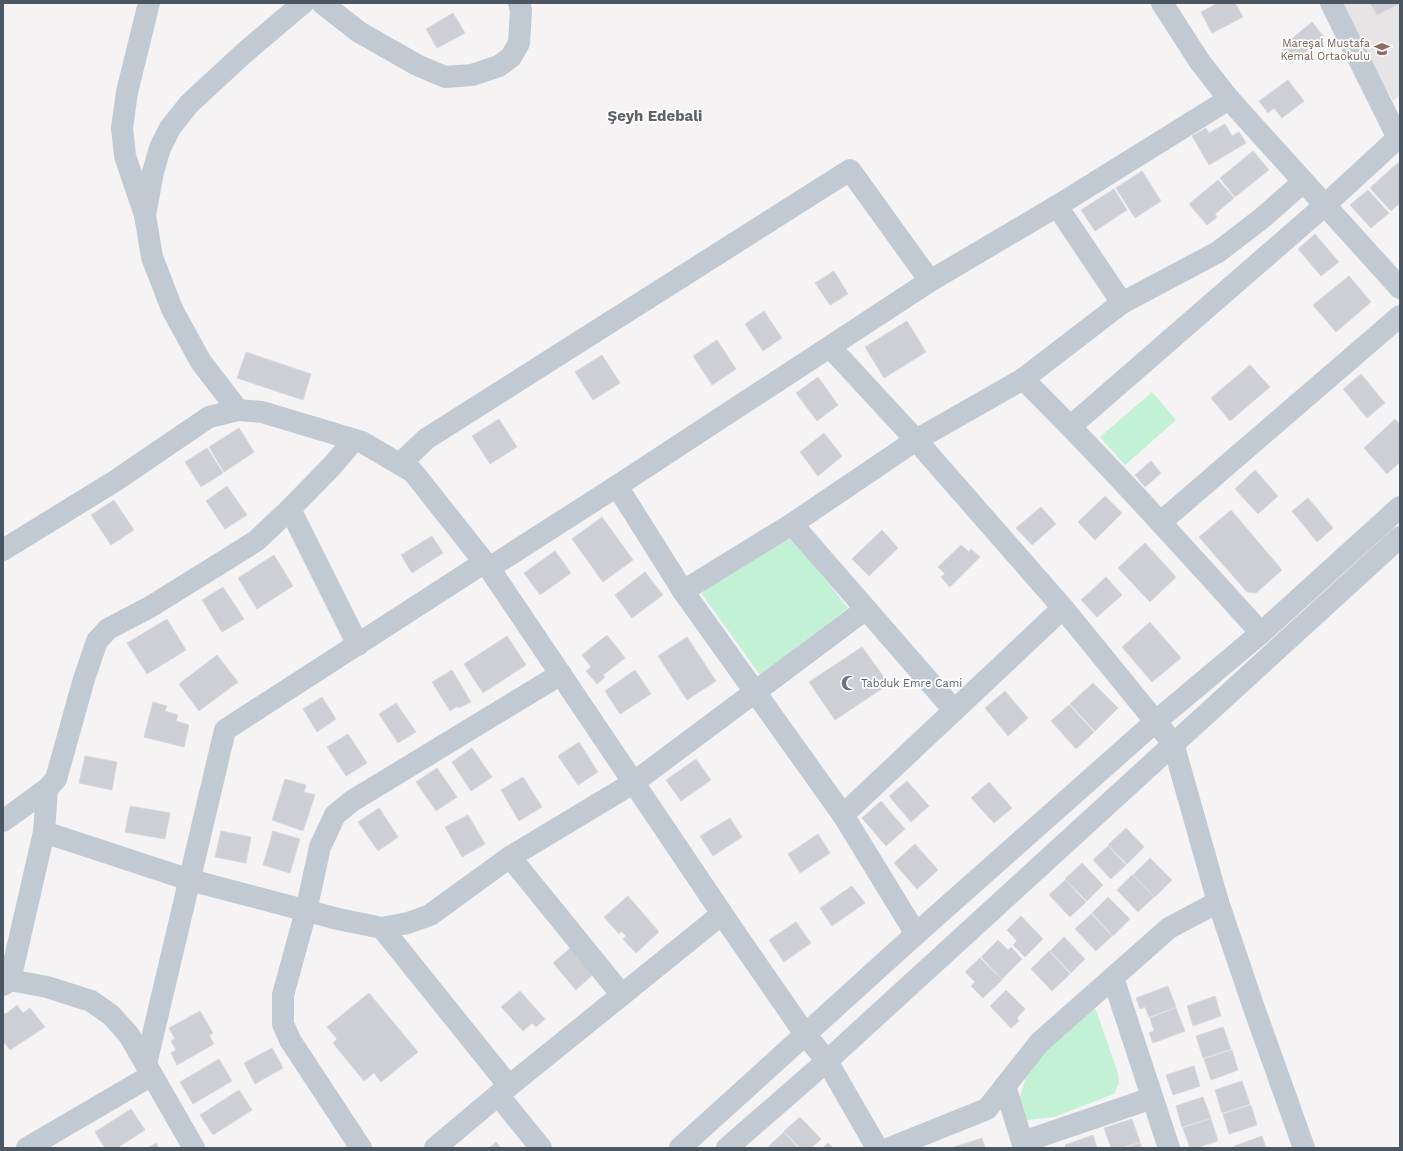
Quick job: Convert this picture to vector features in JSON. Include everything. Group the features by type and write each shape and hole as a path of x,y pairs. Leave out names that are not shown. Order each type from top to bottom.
{"street":[{"path":"149,3 127,92 122,128 125,156 146,215 152,257 172,308 201,362 238,410"},
{"path":"146,215 153,172 160,148 170,128 189,104 243,54 303,3"},
{"path":"322,3 359,32 417,65 445,77 472,75 499,66 511,57 519,43 519,3"},
{"path":"1162,3 1200,62 1229,99 1324,206 1400,288"},
{"path":"1071,426 1324,206 1399,137 1331,3"},
{"path":"27,1148 149,1069 190,880 225,730 358,645 617,486 930,281 1057,206 1229,99"},
{"path":"400,464 426,440 850,170 930,281"},
{"path":"683,591 792,524 916,440 1023,379 1122,303 1218,252 1261,219 1303,182"},
{"path":"1057,206 1122,303"},
{"path":"1161,522 1400,316"},
{"path":"830,347 916,440 1063,608 1173,743 1218,902 1304,1148"},
{"path":"1023,379 1071,426 1161,522 1261,633"},
{"path":"3,550 115,481 209,417 238,410 262,412 362,442 413,472 487,565 722,914 805,1034 827,1061 877,1148"},
{"path":"3,821 47,789 56,779 84,679 97,641 108,629 150,607 256,541 332,466 354,440"},
{"path":"617,486 683,591 843,815 916,934"},
{"path":"680,1148 916,934 1155,722 1261,633 1400,507"},
{"path":"290,509 358,645"},
{"path":"792,524 954,710"},
{"path":"726,1148 827,1061 1400,537"},
{"path":"843,815 1063,608"},
{"path":"44,832 190,880 338,919 382,928 408,923 430,915 510,857 634,783 866,609"},
{"path":"361,1148 290,1040 283,1024 283,995 306,911 320,847 335,815 352,801 561,674"},
{"path":"47,789 44,832 6,982 47,987 91,1001 111,1015 129,1035 194,1148"},
{"path":"510,857 622,995"},
{"path":"890,1148 987,1108 1039,1043 1169,928 1218,902"},
{"path":"435,1148 722,914"},
{"path":"382,928 504,1091 541,1148"},
{"path":"1113,978 1169,1148"},
{"path":"1005,1086 1023,1145 1152,1098"}],"shaded area":[{"name":"Mareşal Mustafa Kemal Ortaokulu","path":"1340,3 1400,3 1400,95 1393,101"}],"green space":[{"path":"1152,392 1176,420 1125,465 1100,437"},
{"path":"790,535 848,608 760,675 699,590"},
{"path":"1092,1008 1096,1010 1118,1073 1119,1083 1114,1094 1054,1117 1026,1120 1017,1106 1026,1077 1051,1041"}],"building":[{"path":"1218,3 1235,3 1243,17 1212,33 1201,12"},
{"path":"1370,3 1400,3 1377,15"},
{"path":"453,13 465,33 437,48 426,29"},
{"path":"1312,22 1324,37 1293,62 1282,47"},
{"path":"1288,80 1304,101 1282,118 1274,108 1268,113 1259,101"},
{"path":"1225,124 1232,136 1239,132 1246,143 1209,165 1192,136 1206,128 1209,133"},
{"path":"1253,151 1269,170 1235,197 1220,178"},
{"path":"1400,161 1400,203 1391,211 1370,188"},
{"path":"1142,171 1161,201 1135,218 1116,188"},
{"path":"1218,180 1234,198 1215,214 1217,217 1207,225 1189,204"},
{"path":"1114,189 1127,210 1095,231 1081,210"},
{"path":"1368,190 1389,213 1371,228 1350,205"},
{"path":"1315,234 1339,262 1321,276 1298,249"},
{"path":"834,271 848,294 830,305 815,283"},
{"path":"1349,276 1371,302 1336,332 1313,305"},
{"path":"764,311 782,338 763,351 745,324"},
{"path":"907,321 926,352 884,378 865,347"},
{"path":"717,340 736,369 712,385 693,356"},
{"path":"246,352 311,374 303,400 237,378"},
{"path":"602,355 620,383 593,400 575,372"},
{"path":"1250,365 1270,387 1230,421 1211,398"},
{"path":"1361,374 1385,403 1367,418 1343,389"},
{"path":"818,377 838,405 817,421 796,393"},
{"path":"499,419 517,447 490,464 472,436"},
{"path":"1395,419 1400,425 1400,462 1387,474 1364,448"},
{"path":"239,428 254,452 224,472 209,447"},
{"path":"824,433 842,456 818,476 800,452"},
{"path":"207,448 223,473 201,487 185,462"},
{"path":"1151,461 1161,473 1145,487 1135,475"},
{"path":"1255,470 1278,496 1258,514 1235,489"},
{"path":"227,486 247,515 225,529 206,501"},
{"path":"1105,496 1122,513 1095,540 1078,522"},
{"path":"1308,498 1333,528 1317,542 1292,511"},
{"path":"114,500 134,530 111,545 91,515"},
{"path":"1041,507 1056,524 1032,545 1016,528"},
{"path":"1231,510 1282,570 1256,593 1247,592 1199,537"},
{"path":"602,517 633,560 603,582 572,539"},
{"path":"882,530 898,548 869,576 852,559"},
{"path":"432,536 443,553 412,573 401,555"},
{"path":"1145,543 1176,577 1150,602 1118,568"},
{"path":"961,545 969,552 971,549 980,557 950,587 941,577 945,574 938,567"},
{"path":"555,551 571,573 540,595 524,573"},
{"path":"274,555 293,586 257,609 238,578"},
{"path":"645,572 663,595 632,618 615,595"},
{"path":"1106,577 1122,595 1097,617 1081,600"},
{"path":"223,587 244,619 222,632 202,600"},
{"path":"167,619 186,650 147,674 127,643"},
{"path":"1150,622 1181,658 1152,682 1122,647"},
{"path":"607,635 625,658 603,675 605,677 597,684 586,671 591,667 582,655"},
{"path":"507,636 526,665 483,693 464,664"},
{"path":"687,637 716,681 687,700 658,656"},
{"name":"Tabduk Emre Cami","path":"862,647 889,684 835,720 809,682"},
{"path":"217,655 238,682 199,711 179,684"},
{"path":"452,670 471,702 459,708 458,706 450,711 432,682"},
{"path":"635,670 651,694 620,714 605,691"},
{"path":"1093,683 1118,708 1095,731 1070,704"},
{"path":"1005,691 1028,718 1008,736 985,708"},
{"path":"322,697 336,719 317,732 303,709"},
{"path":"153,702 167,706 165,711 178,715 176,721 189,725 184,747 144,737"},
{"path":"396,703 416,732 398,743 379,714"},
{"path":"1069,705 1094,732 1076,749 1051,721"},
{"path":"348,734 367,763 346,776 327,747"},
{"path":"579,742 598,772 578,785 558,756"},
{"path":"472,748 492,777 471,791 452,762"},
{"path":"85,756 117,762 112,790 79,783"},
{"path":"696,759 711,780 681,801 666,780"},
{"path":"437,768 457,797 436,811 416,782"},
{"path":"523,777 542,807 519,821 501,790"},
{"path":"285,779 306,785 304,792 315,795 303,831 272,820"},
{"path":"907,781 929,806 911,822 889,796"},
{"path":"989,782 1012,808 994,823 971,798"},
{"path":"881,801 905,829 886,846 862,818"},
{"path":"130,806 170,813 165,839 125,832"},
{"path":"379,808 398,837 378,851 358,822"},
{"path":"468,815 485,844 462,857 445,827"},
{"path":"730,818 742,837 713,856 700,836"},
{"path":"1126,828 1144,847 1127,864 1108,845"},
{"path":"221,831 251,837 246,863 215,857"},
{"path":"273,831 300,839 290,873 263,865"},
{"path":"818,834 830,853 800,873 788,854"},
{"path":"915,844 938,870 917,889 894,863"},
{"path":"1108,846 1126,865 1111,879 1093,860"},
{"path":"1150,858 1172,880 1155,897 1133,875"},
{"path":"1082,863 1103,885 1087,901 1065,879"},
{"path":"1132,875 1154,897 1138,912 1117,890"},
{"path":"1065,880 1086,902 1070,917 1049,895"},
{"path":"852,886 865,903 832,926 820,908"},
{"path":"628,896 659,932 636,953 623,939 626,936 621,931 619,934 604,917"},
{"path":"1108,897 1130,919 1113,936 1092,913"},
{"path":"1091,914 1112,936 1096,951 1075,929"},
{"path":"1021,916 1043,939 1025,957 1013,945 1017,941 1007,930"},
{"path":"796,922 811,943 784,962 769,940"},
{"path":"1064,937 1085,959 1071,973 1050,951"},
{"path":"998,940 1008,950 1011,947 1022,959 1002,979 981,957"},
{"path":"576,943 599,969 576,990 553,963"},
{"path":"1049,951 1070,974 1052,991 1031,969"},
{"path":"980,958 1002,980 983,998 971,986 975,982 965,972"},
{"path":"1168,986 1176,1007 1149,1017 1145,1007 1140,1009 1136,998"},
{"path":"1006,990 1025,1009 1017,1018 1019,1021 1011,1028 990,1006"},
{"path":"520,991 545,1019 536,1027 532,1023 523,1031 501,1007"},
{"path":"369,993 418,1052 381,1082 374,1073 364,1081 333,1043 337,1039 327,1027"},
{"path":"1215,996 1221,1016 1193,1026 1187,1006"},
{"path":"17,1005 23,1013 30,1008 45,1027 10,1050 3,1041 3,1013 6,1014"},
{"path":"1176,1008 1185,1031 1153,1043 1149,1033 1154,1031 1150,1018"},
{"path":"200,1011 213,1033 209,1035 214,1044 177,1065 171,1053 176,1050 171,1041 175,1039 169,1028"},
{"path":"1223,1027 1231,1049 1203,1058 1196,1036"},
{"path":"272,1048 283,1068 255,1084 244,1063"},
{"path":"1232,1050 1238,1070 1211,1080 1204,1059"},
{"path":"219,1059 232,1081 193,1104 180,1082"},
{"path":"1194,1066 1200,1086 1173,1095 1166,1075"},
{"path":"1242,1081 1250,1104 1222,1113 1215,1090"},
{"path":"239,1090 252,1110 213,1135 200,1115"},
{"path":"1203,1097 1211,1118 1182,1127 1176,1106"},
{"path":"1251,1105 1257,1125 1229,1134 1223,1114"},
{"path":"131,1109 145,1130 117,1148 105,1148 95,1132"},
{"path":"800,1117 821,1139 811,1148 800,1148 784,1131"},
{"path":"1132,1119 1140,1142 1121,1148 1111,1148 1104,1128"},
{"path":"1211,1119 1218,1141 1196,1148 1190,1148 1183,1128"},
{"path":"784,1132 798,1148 770,1148 769,1146"},
{"path":"1093,1135 1097,1148 1066,1148 1065,1145"},
{"path":"1262,1136 1266,1148 1235,1148 1234,1146"},
{"path":"982,1138 985,1148 954,1148 954,1147"},
{"path":"496,1142 501,1148 489,1148"},
{"path":"156,1143 159,1148 148,1148"},
{"path":"828,1143 833,1148 823,1148"},
{"path":"1140,1143 1142,1148 1125,1148"}],"place":[{"name":"Mareşal Mustafa Kemal Ortaokulu","path":"1382,49"},
{"name":"Tabduk Emre Cami","path":"849,683"}],"district":[{"name":"Şeyh Edebali","path":"655,116"}]}
